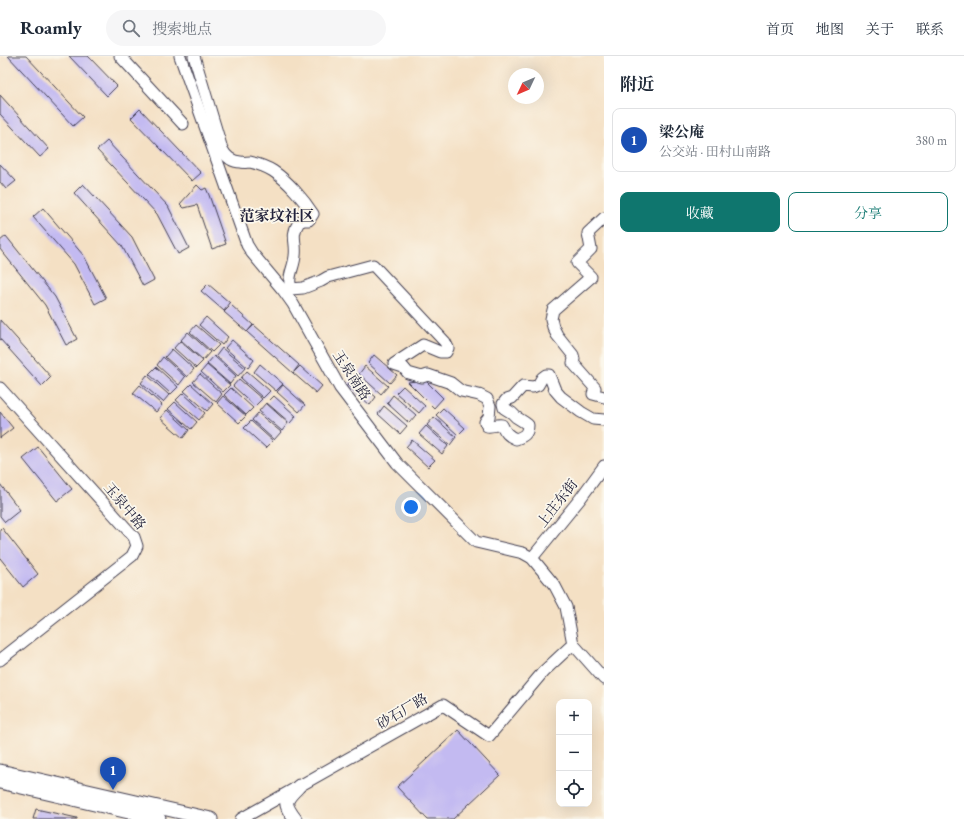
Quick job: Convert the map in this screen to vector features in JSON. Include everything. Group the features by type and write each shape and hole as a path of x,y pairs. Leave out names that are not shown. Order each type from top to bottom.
{"main road":[{"path":"0,771 211,819"},
{"path":"0,782 159,819"},
{"path":"294,819 286,805 288,798 299,786"}],"street":[{"path":"120,56 183,124"},
{"name":"玉泉南路","path":"180,56 247,244 252,253 293,304 340,388 397,463 476,542 523,553 532,558 555,586 566,606 573,644"},
{"path":"194,56 222,150 226,157 240,162 258,164 273,171 285,181 314,214 309,220 299,222 294,231 296,255 289,282 291,289 303,288 321,281 328,276 373,265 448,348 446,352 440,352 423,345 394,364 403,367 408,373 451,382 461,390 487,399 490,406 489,416 485,422 487,426 502,424 504,432 516,439 526,434 528,425 504,408 503,404 506,400 512,398 522,386 533,387 538,385 542,378 546,375 549,375 555,390 561,397 593,419 604,420"},
{"path":"604,218 588,233 591,249 577,263 591,277 553,310 551,319 557,335 573,355 573,363 594,388 593,394 604,397"},
{"name":"玉泉中路","path":"0,388 134,537 137,546 132,556 0,660"},
{"name":"上庄东街","path":"532,558 580,499 604,466"},
{"path":"573,644 604,679"},
{"name":"砂石厂路","path":"241,819 443,705 489,736 543,672 573,644"}],"building":[{"path":"8,56 26,56 83,117 73,126"},
{"path":"69,56 88,56 117,86 107,96"},
{"path":"0,95 49,149 40,157 0,114"},
{"path":"140,109 201,173 192,181 131,118"},
{"path":"107,141 168,206 189,248 178,254 157,214 97,150"},
{"path":"0,164 16,181 6,189 0,182"},
{"path":"83,184 132,237 154,280 143,286 122,246 74,193"},
{"path":"197,185 202,190 206,188 226,244 212,249 197,205 184,208 180,204"},
{"path":"43,208 84,256 106,298 95,304 74,264 33,217"},
{"path":"6,236 55,297 77,339 66,345 45,305 0,249 0,241"},
{"path":"208,284 230,303 224,311 201,291"},
{"path":"231,305 253,325 247,332 224,312"},
{"path":"206,317 228,337 222,345 199,325"},
{"path":"0,320 51,377 42,386 0,339"},
{"path":"196,325 219,345 212,352 190,332"},
{"path":"254,325 299,365 293,373 247,332"},
{"path":"188,332 210,352 203,360 181,340"},
{"path":"232,340 254,360 248,368 225,348"},
{"path":"180,341 203,361 196,368 174,348"},
{"path":"222,348 245,368 238,376 216,356"},
{"path":"172,349 194,369 187,377 165,357"},
{"path":"374,355 397,375 390,383 368,363"},
{"path":"214,356 236,376 230,384 207,364"},
{"path":"163,357 185,377 179,385 157,365"},
{"path":"260,364 283,384 276,391 254,372"},
{"path":"207,365 230,385 223,392 201,372"},
{"path":"300,366 322,386 316,393 293,373"},
{"path":"365,366 388,386 381,394 359,374"},
{"path":"156,367 178,387 171,394 149,374"},
{"path":"247,371 270,391 263,398 241,378"},
{"path":"200,374 222,394 216,402 193,382"},
{"path":"147,375 169,395 163,402 141,383"},
{"path":"354,378 376,397 370,405 347,385"},
{"path":"239,379 262,399 255,406 233,386"},
{"path":"425,380 443,398 434,408 408,382"},
{"path":"191,384 213,404 207,411 184,391"},
{"path":"140,385 162,405 156,412 133,393"},
{"path":"283,385 305,405 299,412 277,392"},
{"path":"403,386 425,406 419,413 396,393"},
{"path":"231,388 253,408 246,415 224,395"},
{"path":"183,393 205,413 199,420 176,400"},
{"path":"393,395 416,415 409,423 387,403"},
{"path":"223,396 246,416 239,423 217,403"},
{"path":"274,396 296,416 290,423 267,403"},
{"path":"175,402 197,422 191,429 168,409"},
{"path":"266,403 288,423 282,431 259,411"},
{"path":"384,406 407,426 400,434 378,414"},
{"path":"443,408 465,428 458,435 436,415"},
{"path":"167,410 189,430 183,438 160,418"},
{"path":"0,412 13,428 0,438"},
{"path":"258,413 281,432 274,440 252,420"},
{"path":"434,417 456,437 450,445 427,425"},
{"path":"251,421 273,441 266,448 244,428"},
{"path":"426,426 448,446 442,454 419,434"},
{"path":"412,440 435,460 428,467 406,447"},
{"path":"38,447 72,489 57,501 23,459"},
{"path":"0,484 20,510 5,522 0,516"},
{"path":"2,528 38,574 23,587 0,558 0,530"},
{"path":"458,730 500,775 453,819 427,819 397,787"},
{"path":"36,809 77,818 77,819 33,819"}],"place":[{"name":"梁公庵","path":"113,790"}],"district":[{"name":"范家坟社区","path":"277,215"}]}
